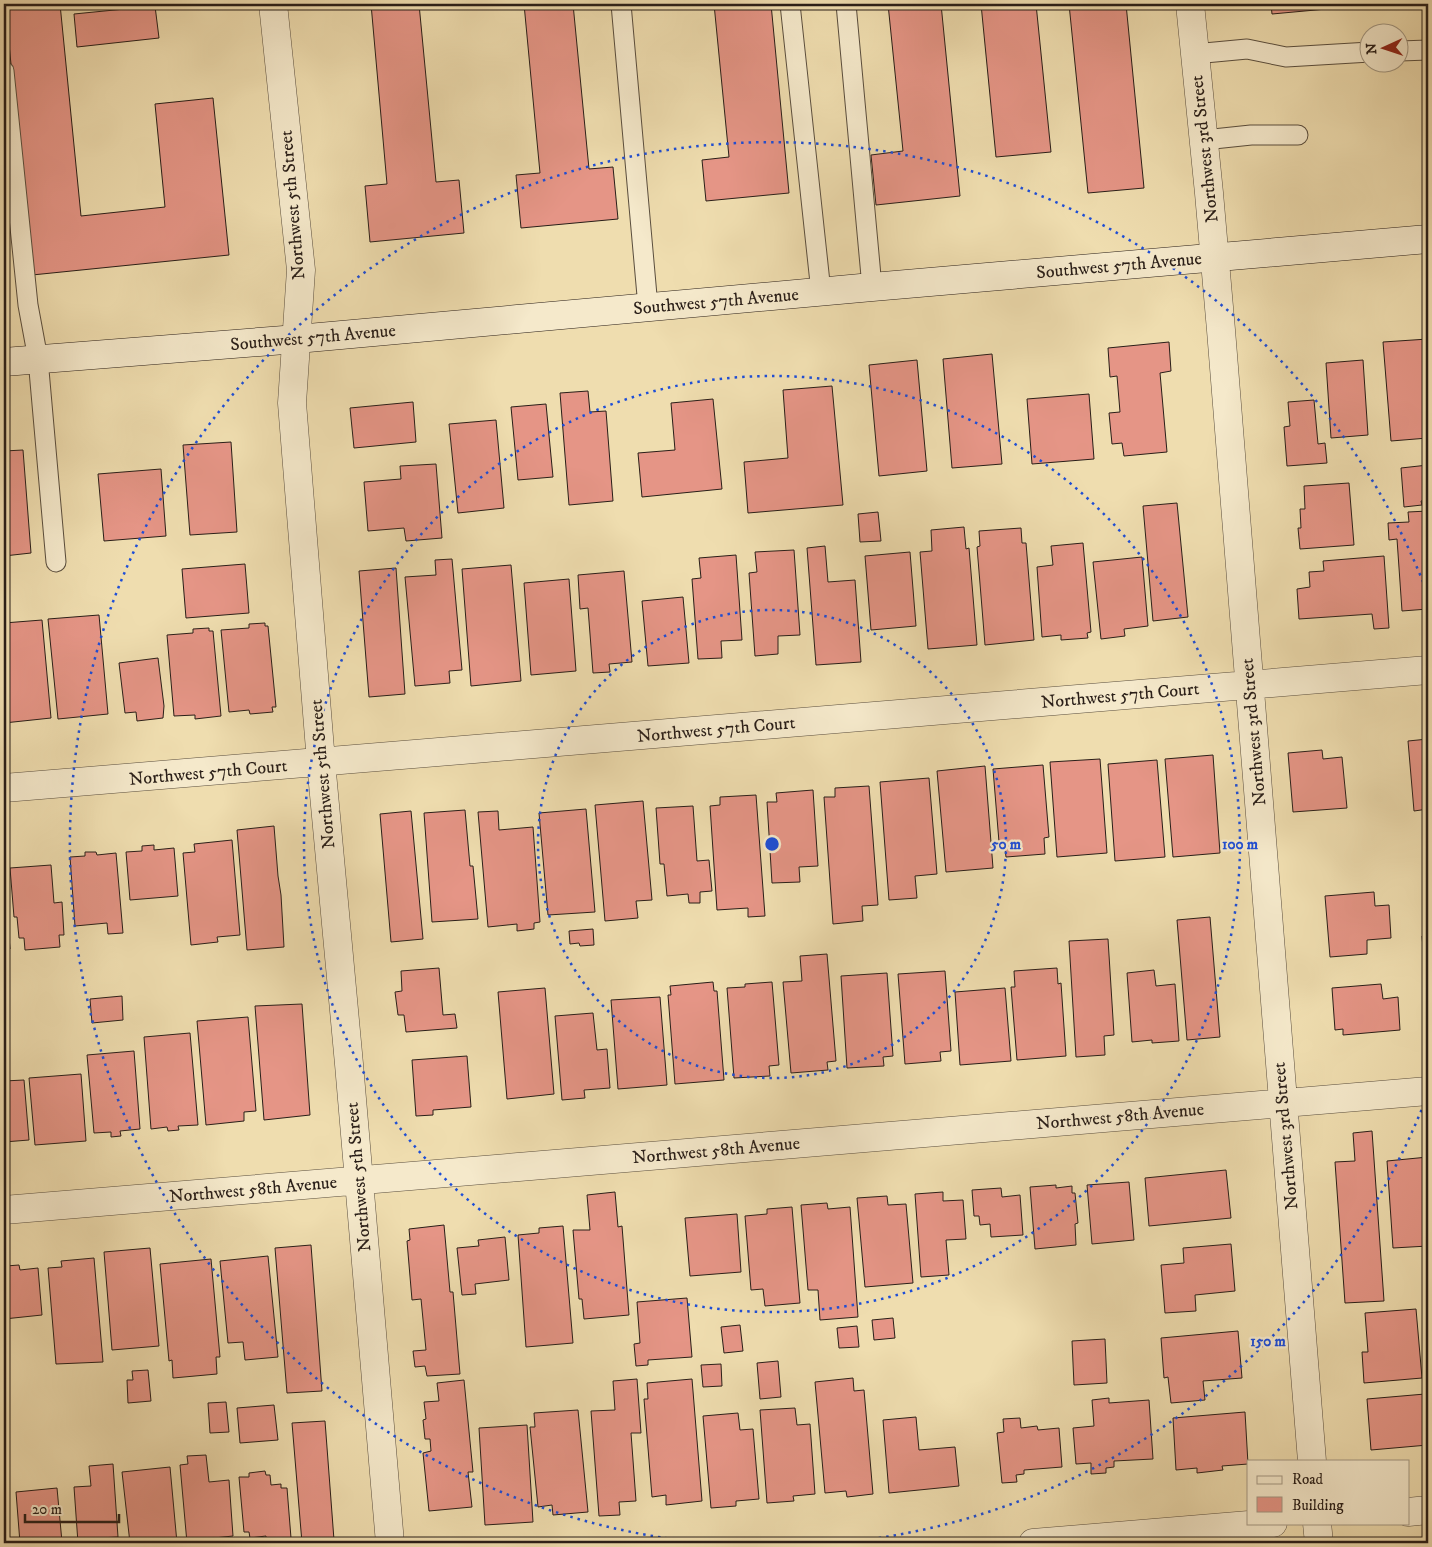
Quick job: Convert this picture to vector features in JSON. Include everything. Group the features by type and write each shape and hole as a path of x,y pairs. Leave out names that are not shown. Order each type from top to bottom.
{"street":[{"name":"Northwest 5th Street","path":"273,4 300,270 292,403 321,762 350,1064 390,1543"},
{"name":"Northwest 3rd Street","path":"1190,4 1214,256 1312,1460"},
{"name":"Southwest 57th Avenue","path":"4,362 297,339 1214,256 1428,239"},
{"name":"Northwest 57th Court","path":"4,788 1428,670"},
{"name":"Northwest 58th Avenue","path":"4,1210 1428,1091"},
{"path":"1410,1512 1428,1510"},
{"path":"1033,1543 1260,1524"},
{"path":"1317,1524 1319,1543"}],"lane":[{"path":"620,4 648,307"},
{"path":"790,4 821,292"},
{"path":"846,4 872,287"},
{"path":"1194,54 1247,49 1286,57 1360,53"},
{"path":"1410,51 1428,50"},
{"path":"4,71 28,305 38,359 56,562"},
{"path":"1204,140 1255,134 1298,135"}],"building":[{"path":"5,4 60,4 81,216 165,207 155,104 213,98 229,255 32,275"},
{"path":"371,4 419,4 436,182 459,180 464,233 370,242 365,186 387,184"},
{"path":"524,4 573,4 589,169 613,167 618,219 521,228 516,175 540,173"},
{"path":"714,4 771,4 789,193 706,201 702,160 729,157"},
{"path":"888,4 941,4 960,196 876,205 871,155 903,151"},
{"path":"981,4 1036,4 1051,152 996,157"},
{"path":"1069,4 1126,4 1144,188 1088,193"},
{"path":"1271,4 1359,4 1359,6 1272,14"},
{"path":"155,6 159,38 77,47 74,14"},
{"path":"1428,339 1428,438 1391,441 1383,342"},
{"path":"1169,342 1171,371 1160,373 1167,452 1124,456 1122,443 1112,444 1109,413 1120,412 1117,376 1110,377 1108,348"},
{"path":"992,354 1002,464 952,468 943,359"},
{"path":"917,360 927,471 879,476 869,365"},
{"path":"1363,360 1368,435 1331,438 1326,363"},
{"path":"832,386 843,505 748,513 744,462 788,458 783,390"},
{"path":"588,391 590,412 606,411 613,501 569,505 560,393"},
{"path":"1089,394 1094,459 1032,464 1027,399"},
{"path":"713,399 722,489 642,497 638,453 675,450 671,403"},
{"path":"1314,400 1318,444 1325,443 1327,463 1287,466 1284,427 1290,426 1288,402"},
{"path":"413,402 416,442 354,448 350,408"},
{"path":"546,404 553,477 518,480 511,407"},
{"path":"496,420 504,508 458,513 449,424"},
{"path":"231,442 237,532 190,535 183,445"},
{"path":"23,450 31,553 4,556 4,451"},
{"path":"436,464 442,538 406,541 404,528 368,531 364,482 401,479 400,466"},
{"path":"1428,465 1428,500 1421,501 1422,505 1404,507 1401,468"},
{"path":"161,469 166,536 104,541 98,474"},
{"path":"1349,483 1354,545 1300,549 1298,528 1301,528 1300,509 1305,509 1304,486"},
{"path":"1177,503 1188,617 1153,621 1143,506"},
{"path":"1428,511 1428,609 1402,611 1397,539 1389,540 1388,523 1409,522 1408,512"},
{"path":"878,512 881,541 860,542 858,514"},
{"path":"964,527 966,549 969,548 977,645 928,649 920,552 932,551 931,530"},
{"path":"1021,528 1022,543 1026,543 1034,640 985,645 977,547 980,546 979,531"},
{"path":"1083,543 1091,632 1087,633 1088,638 1061,640 1061,635 1042,637 1037,567 1053,565 1051,546"},
{"path":"825,546 828,582 855,580 861,662 816,665 807,548"},
{"path":"794,550 800,635 778,636 778,654 755,656 749,573 757,572 755,552"},
{"path":"910,552 916,626 871,630 865,556"},
{"path":"736,555 742,640 721,641 722,658 698,659 692,579 701,578 699,558"},
{"path":"1384,556 1389,628 1374,629 1372,614 1299,619 1297,589 1310,587 1309,572 1324,571 1323,561"},
{"path":"1142,557 1148,626 1124,629 1125,636 1101,639 1093,562"},
{"path":"452,559 462,670 449,671 450,683 415,686 405,577 436,575 435,560"},
{"path":"245,564 249,613 186,618 182,569"},
{"path":"511,565 521,681 471,686 462,569"},
{"path":"396,568 405,694 369,697 359,571"},
{"path":"624,571 632,662 609,664 610,672 593,673 588,608 580,609 578,575"},
{"path":"569,579 576,671 531,675 524,583"},
{"path":"683,597 689,663 648,666 642,601"},
{"path":"99,615 108,714 58,719 48,619"},
{"path":"42,620 51,718 4,723 4,623"},
{"path":"265,623 265,626 268,626 276,707 272,707 273,712 250,714 249,710 229,712 221,630 249,628 249,624"},
{"path":"209,628 209,631 213,631 221,716 195,719 195,715 174,716 167,635 193,633 193,629"},
{"path":"158,658 164,706 163,718 137,721 136,712 125,713 119,663"},
{"path":"1428,739 1428,809 1414,811 1408,741"},
{"path":"1322,750 1323,759 1342,757 1347,808 1293,812 1288,753"},
{"path":"1213,755 1220,853 1173,857 1165,759"},
{"path":"1100,759 1107,853 1057,857 1050,762"},
{"path":"1157,760 1165,857 1115,861 1108,764"},
{"path":"1043,765 1049,837 1044,838 1045,854 1006,857 1004,841 999,842 993,769"},
{"path":"985,766 993,868 946,872 937,771"},
{"path":"929,778 937,874 915,876 917,898 889,900 880,782"},
{"path":"869,786 878,905 862,906 863,921 833,924 824,797 835,797 835,788"},
{"path":"813,790 818,866 799,867 800,882 772,883 767,802 777,802 776,793"},
{"path":"756,795 765,916 748,917 748,908 717,910 710,806 720,805 720,797"},
{"path":"643,801 652,900 636,901 638,918 605,921 595,805"},
{"path":"693,806 697,861 709,860 712,891 700,892 700,903 689,903 688,894 667,896 664,864 660,864 656,808"},
{"path":"586,809 595,912 548,915 539,813"},
{"path":"465,810 470,866 473,866 478,919 432,922 424,813"},
{"path":"411,811 423,939 391,942 380,814"},
{"path":"498,811 499,830 533,827 540,922 534,923 534,929 517,931 517,924 488,927 478,812"},
{"path":"274,826 284,947 247,950 237,830"},
{"path":"232,840 240,935 217,937 218,942 191,945 183,853 195,852 194,844"},
{"path":"154,845 154,850 174,848 178,896 130,900 126,852 142,851 142,846"},
{"path":"85,852 96,852 97,855 116,853 123,933 108,934 107,923 75,926 70,857 85,856"},
{"path":"51,865 54,903 62,902 64,935 59,935 60,947 25,950 24,938 19,938 17,917 14,917 10,868"},
{"path":"4,874 10,949 4,949"},
{"path":"1426,886 1428,886 1428,910"},
{"path":"1374,892 1375,906 1389,905 1391,938 1367,940 1367,954 1330,957 1325,896"},
{"path":"1210,917 1220,1037 1187,1040 1177,920"},
{"path":"593,929 594,945 580,946 579,943 570,944 569,931"},
{"path":"1422,936 1428,936 1428,1010"},
{"path":"1108,939 1114,1035 1104,1036 1105,1055 1076,1057 1069,941"},
{"path":"827,954 836,1061 827,1062 828,1070 791,1073 783,982 802,981 800,956"},
{"path":"439,968 443,1015 455,1014 457,1028 406,1032 404,1015 398,1015 395,992 402,991 401,971"},
{"path":"1057,968 1058,984 1061,983 1066,1056 1017,1060 1011,987 1015,987 1014,971"},
{"path":"1154,970 1156,986 1175,984 1179,1041 1152,1043 1152,1040 1132,1042 1127,973"},
{"path":"945,971 951,1051 940,1052 941,1061 905,1064 898,974"},
{"path":"887,973 893,1056 883,1057 884,1066 847,1068 841,976"},
{"path":"713,982 714,991 717,991 724,1080 675,1084 668,995 671,995 670,986"},
{"path":"772,982 779,1065 769,1066 770,1076 734,1078 727,988 745,987 745,984"},
{"path":"1381,984 1383,999 1398,997 1400,1030 1343,1035 1343,1029 1335,1030 1332,988"},
{"path":"545,988 554,1094 507,1099 498,992"},
{"path":"1005,988 1011,1061 960,1065 955,992"},
{"path":"122,996 123,1020 92,1023 90,999"},
{"path":"660,997 667,1085 618,1089 611,1000"},
{"path":"302,1004 310,1115 264,1120 255,1006"},
{"path":"593,1013 597,1050 607,1049 610,1088 584,1090 585,1098 562,1100 555,1016"},
{"path":"248,1017 256,1111 244,1112 244,1121 206,1125 197,1021"},
{"path":"190,1033 198,1125 178,1126 179,1130 168,1131 167,1127 151,1129 144,1037"},
{"path":"134,1051 140,1129 120,1131 121,1136 111,1137 111,1132 94,1133 87,1055"},
{"path":"467,1056 471,1107 433,1110 433,1115 416,1116 412,1060"},
{"path":"81,1074 86,1141 35,1145 29,1078"},
{"path":"24,1080 29,1140 4,1142 4,1081"},
{"path":"1372,1131 1384,1301 1345,1303 1335,1162 1355,1161 1353,1133"},
{"path":"1428,1157 1428,1246 1393,1248 1387,1161"},
{"path":"1226,1170 1231,1218 1149,1226 1145,1178"},
{"path":"1129,1182 1134,1240 1092,1244 1087,1185"},
{"path":"1056,1185 1056,1188 1072,1186 1072,1193 1075,1193 1078,1223 1075,1224 1076,1245 1035,1249 1030,1187"},
{"path":"1001,1188 1002,1197 1020,1195 1023,1235 991,1237 990,1224 980,1225 979,1216 974,1216 972,1190"},
{"path":"615,1192 618,1227 622,1226 629,1315 584,1319 582,1299 579,1299 573,1230 590,1230 587,1195"},
{"path":"943,1192 943,1201 963,1200 966,1239 946,1240 949,1275 921,1277 915,1194"},
{"path":"887,1196 888,1205 906,1204 913,1283 865,1287 857,1198"},
{"path":"827,1203 828,1209 850,1207 858,1317 820,1320 818,1290 808,1290 801,1205"},
{"path":"792,1207 800,1303 765,1306 763,1289 751,1290 745,1216 767,1214 767,1209"},
{"path":"737,1214 741,1272 690,1276 685,1218"},
{"path":"444,1225 450,1292 453,1292 460,1374 427,1376 425,1366 415,1367 413,1351 426,1350 421,1299 412,1300 407,1241 410,1240 409,1229"},
{"path":"563,1226 573,1343 526,1347 518,1235 539,1233 539,1228"},
{"path":"505,1237 509,1280 475,1284 476,1294 462,1295 457,1248 479,1246 478,1240"},
{"path":"1231,1244 1235,1291 1195,1295 1196,1311 1165,1313 1161,1265 1184,1263 1183,1248"},
{"path":"311,1245 322,1391 287,1393 275,1248"},
{"path":"150,1248 159,1346 112,1350 104,1252"},
{"path":"268,1256 278,1357 245,1360 243,1342 228,1343 220,1261"},
{"path":"94,1258 103,1362 56,1364 48,1268 62,1267 61,1261"},
{"path":"211,1259 220,1357 216,1357 217,1374 173,1378 172,1360 169,1361 160,1264"},
{"path":"19,1265 20,1270 38,1268 42,1315 4,1319 4,1271 6,1271 6,1266"},
{"path":"687,1298 692,1357 648,1360 648,1365 636,1366 634,1344 640,1343 637,1302"},
{"path":"1416,1309 1422,1378 1364,1383 1362,1352 1368,1352 1365,1313"},
{"path":"893,1318 895,1338 874,1340 872,1320"},
{"path":"740,1325 743,1351 724,1353 721,1327"},
{"path":"857,1326 859,1347 839,1348 837,1328"},
{"path":"1238,1331 1242,1378 1203,1381 1205,1400 1171,1403 1168,1377 1164,1378 1161,1338"},
{"path":"1105,1339 1107,1383 1074,1385 1072,1341"},
{"path":"778,1361 781,1397 760,1399 757,1363"},
{"path":"721,1364 722,1386 703,1387 701,1365"},
{"path":"148,1370 151,1401 128,1403 127,1380 133,1380 132,1371"},
{"path":"853,1378 854,1391 864,1390 873,1494 847,1497 846,1491 825,1493 815,1382"},
{"path":"637,1379 641,1433 631,1433 636,1501 619,1502 620,1515 599,1516 591,1411 615,1410 613,1381"},
{"path":"692,1379 702,1501 666,1505 666,1495 652,1497 644,1399 648,1399 647,1383"},
{"path":"464,1380 473,1472 468,1472 472,1507 429,1511 423,1453 431,1451 430,1439 425,1439 423,1420 426,1419 424,1402 439,1401 437,1383"},
{"path":"1425,1394 1428,1445 1371,1450 1367,1399"},
{"path":"1109,1398 1109,1403 1149,1400 1153,1459 1114,1461 1114,1467 1106,1468 1106,1473 1091,1474 1091,1463 1076,1464 1073,1428 1094,1426 1092,1400"},
{"path":"226,1402 229,1432 210,1433 208,1403"},
{"path":"274,1405 278,1440 240,1443 237,1408"},
{"path":"795,1408 797,1425 810,1424 815,1494 793,1496 794,1501 767,1503 760,1410"},
{"path":"578,1410 588,1512 553,1515 552,1505 538,1507 530,1427 535,1427 534,1413"},
{"path":"1245,1412 1247,1464 1222,1466 1223,1470 1197,1473 1197,1468 1176,1470 1173,1418"},
{"path":"738,1413 740,1430 753,1429 759,1499 736,1501 736,1506 711,1508 703,1416"},
{"path":"916,1417 919,1450 955,1447 959,1486 889,1493 883,1420"},
{"path":"1020,1418 1021,1428 1037,1426 1038,1430 1059,1428 1062,1467 1024,1470 1024,1474 1016,1475 1017,1482 1002,1483 997,1433 1004,1432 1003,1419"},
{"path":"325,1421 334,1540 302,1543 292,1423"},
{"path":"527,1425 533,1522 485,1525 479,1428"},
{"path":"206,1455 209,1482 229,1480 233,1536 214,1538 215,1542 187,1543 180,1465 188,1464 187,1456"},
{"path":"113,1464 118,1537 99,1538 100,1543 78,1543 74,1487 91,1486 89,1466"},
{"path":"170,1467 177,1543 130,1543 122,1472"},
{"path":"265,1471 266,1475 270,1475 271,1485 281,1484 281,1488 287,1488 291,1538 266,1540 266,1536 250,1538 249,1532 244,1532 239,1477 249,1477 249,1473"},
{"path":"57,1488 62,1542 20,1543 16,1492"}]}
